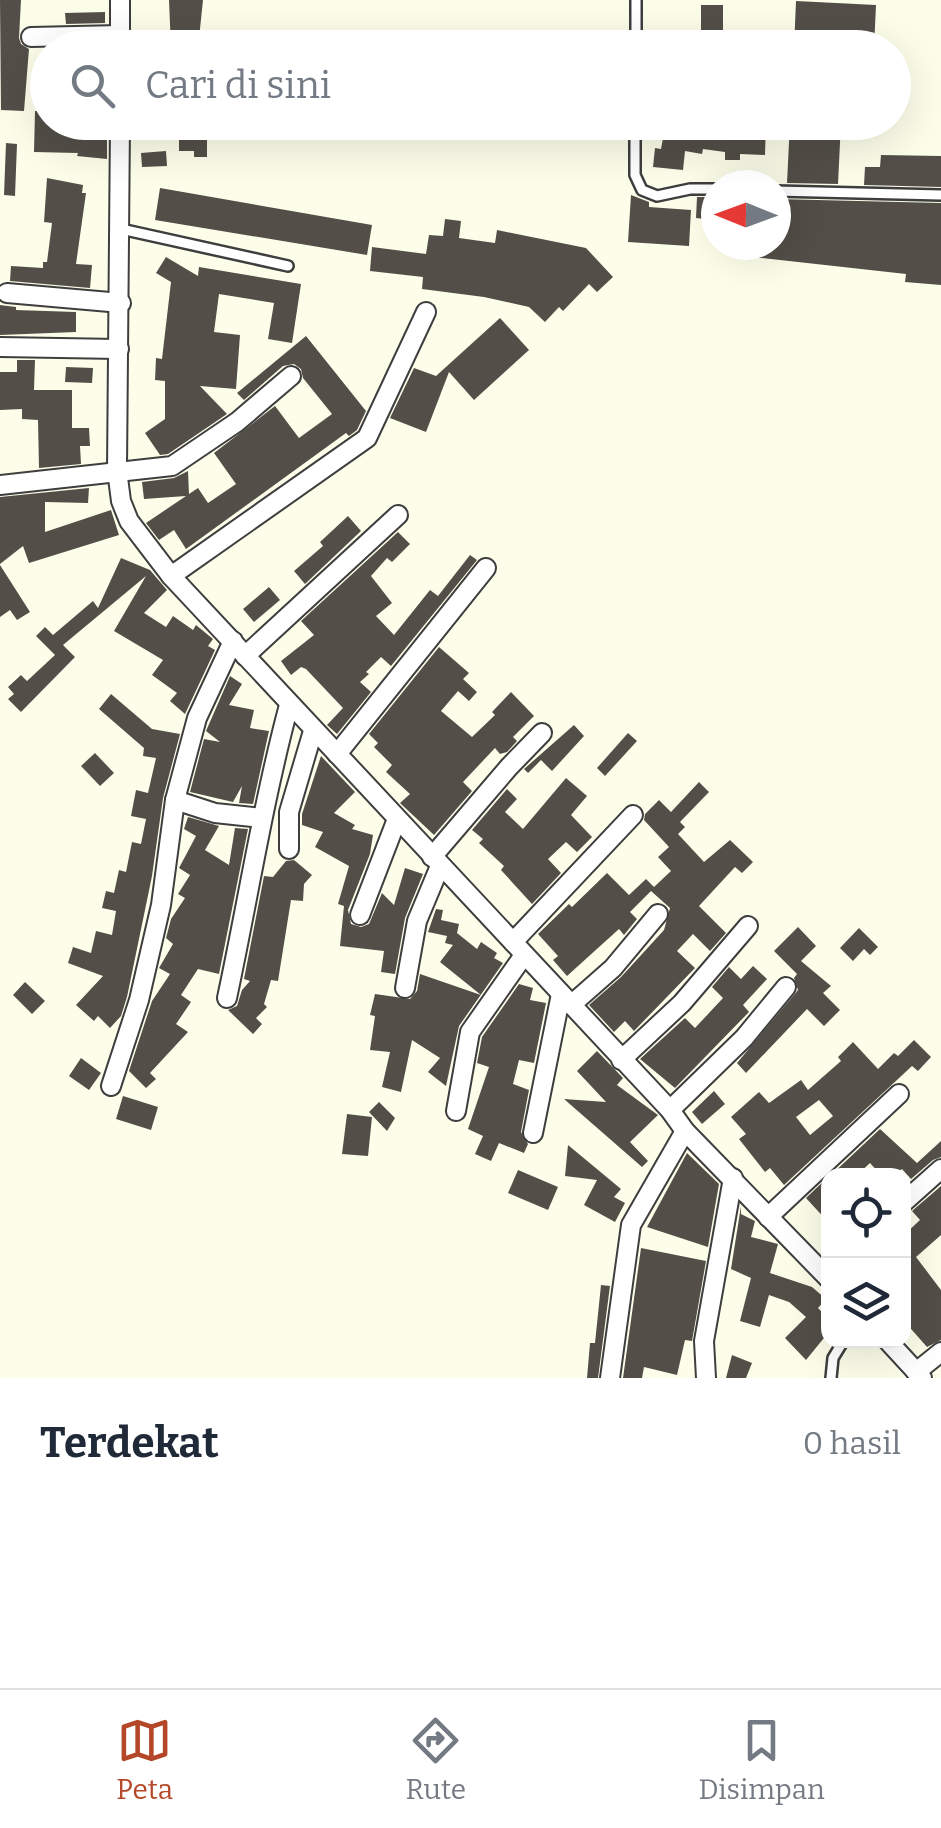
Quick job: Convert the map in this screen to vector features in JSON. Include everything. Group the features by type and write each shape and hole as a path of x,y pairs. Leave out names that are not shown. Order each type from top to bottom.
{"street":[{"path":"120,0 120,30"},
{"path":"120,140 117,470 121,501 129,521 171,576 313,731 686,1131 821,1267"},
{"path":"7,293 121,303"},
{"path":"171,576 367,438 426,312"},
{"path":"0,347 119,348"},
{"path":"0,485 178,464 237,422 291,376"},
{"path":"111,1086 140,1000 161,905 176,800 198,718 239,649 398,515"},
{"path":"337,754 486,568"},
{"path":"226,998 289,705"},
{"path":"290,849 289,812 313,731"},
{"path":"406,988 418,921 436,861 509,766 542,733"},
{"path":"176,800 214,813 262,818"},
{"path":"456,1112 470,1032 518,949 633,816"},
{"path":"360,915 398,818"},
{"path":"533,1133 566,999 613,968 658,914"},
{"path":"621,1060 682,1003 748,926"},
{"path":"670,1110 744,1038 786,987"},
{"path":"768,1217 899,1094"},
{"path":"610,1378 631,1225 686,1131"},
{"path":"911,1196 941,1169"},
{"path":"706,1378 704,1341 734,1178"},
{"path":"894,1348 919,1375 941,1352"}],"lane":[{"path":"636,0 636,30"},
{"path":"635,140 634,175 642,190 662,196 701,189"},
{"path":"791,191 941,194"},
{"path":"121,229 288,266"},
{"path":"831,1378 840,1348"}],"building":[{"path":"0,0 21,0 19,38 29,49 24,111 1,110"},
{"path":"169,0 203,0 200,30 170,30"},
{"path":"796,1 876,5 875,30 795,30"},
{"path":"701,5 723,5 723,30 701,30"},
{"path":"105,12 105,23 66,24 65,13"},
{"path":"34,140 107,140 107,159 77,156 78,153 34,152"},
{"path":"179,140 207,140 207,157 194,157 194,151 179,151"},
{"path":"663,140 765,140 765,155 740,154 740,160 725,160 725,152 685,151 683,170 653,167 655,148 661,149"},
{"path":"789,140 840,140 838,184 791,183"},
{"path":"6,143 17,144 15,196 4,195"},
{"path":"166,151 167,166 142,167 141,153"},
{"path":"881,155 941,156 941,187 864,185 865,167 880,167"},
{"path":"47,178 83,185 82,193 86,193 76,264 92,265 90,288 10,281 11,266 43,268 43,262 47,262 52,223 44,222"},
{"path":"160,188 372,225 367,255 155,220"},
{"path":"631,195 649,202 649,207 691,210 689,246 628,242"},
{"path":"697,197 701,197 701,218 696,218"},
{"path":"791,199 941,203 941,285 905,282 906,274 779,260 791,260"},
{"path":"445,219 461,221 459,238 495,243 497,230 586,248 613,277 597,292 589,284 563,311 559,307 545,322 529,307 422,289 423,277 370,271 372,247 426,254 429,235 443,236"},
{"path":"166,257 198,276 199,267 301,284 292,343 268,339 274,303 219,294 214,332 240,335 236,389 200,386 227,414 168,454 160,455 145,433 165,419 165,381 155,380 156,358 162,359 171,282 156,273"},
{"path":"0,305 16,310 76,312 76,332 0,335"},
{"path":"500,318 529,350 474,400 449,372 426,432 390,418 414,368 436,376"},
{"path":"306,336 366,411 357,430 349,436 346,433 186,549 174,530 159,540 146,523 186,496 144,499 142,482 174,478 188,471 189,494 198,488 208,503 236,484 214,453 275,406 299,438 332,414 294,364 283,366 244,400 237,393"},
{"path":"17,360 35,360 34,390 72,390 72,428 89,428 90,446 80,446 81,464 39,468 38,420 22,419 22,409 0,410 0,372 17,372"},
{"path":"66,367 93,368 92,383 65,382"},
{"path":"89,488 88,503 45,502 45,532 111,510 119,535 29,563 23,546 0,564 0,497"},
{"path":"348,516 361,531 305,584 294,571 323,546 320,542"},
{"path":"398,532 410,544 392,562 387,558 371,576 392,603 376,616 394,635 430,590 438,596 470,555 477,560 391,666 381,657 366,672 369,674 360,682 371,692 337,734 327,725 343,708 306,669 301,667 291,675 281,661 314,635 301,621"},
{"path":"121,558 150,570 167,590 144,613 166,627 173,616 193,630 196,625 213,639 208,646 215,650 185,714 170,701 177,693 152,675 163,660 114,631 146,576 63,645 75,657 21,712 8,699 14,694 8,687 21,675 27,681 55,655 36,636 45,627 53,635 93,601 98,608"},
{"path":"0,565 30,612 17,620 10,610 0,617"},
{"path":"269,587 280,600 254,622 243,609"},
{"path":"439,647 469,673 463,679 477,692 469,701 458,691 441,711 472,737 511,692 534,716 513,737 517,741 507,752 500,754 495,748 463,782 472,791 434,835 400,803 410,794 386,772 392,765 374,747 378,743 369,734"},
{"path":"230,676 242,684 229,705 254,710 250,728 269,731 253,804 239,803 242,786 233,802 190,792 204,739 220,742 206,731"},
{"path":"111,694 152,729 180,734 163,798 152,876 127,997 121,1016 110,1028 98,1016 94,1021 76,1005 103,976 68,963 73,947 91,953 96,931 112,935 116,911 102,908 106,891 114,893 119,870 126,872 132,842 141,844 146,819 131,816 136,790 148,793 156,758 143,756 144,748 99,709"},
{"path":"574,725 584,736 552,771 541,760 528,773 524,769"},
{"path":"628,733 637,741 605,776 597,768"},
{"path":"95,753 114,773 100,786 81,766"},
{"path":"321,756 355,792 334,813 355,825 352,829 373,835 370,854 348,910 351,924 369,924 382,893 394,905 405,868 423,874 405,918 395,974 381,972 384,951 340,946 344,906 338,904 349,866 315,847 323,832 302,825"},
{"path":"566,778 587,796 571,815 592,837 577,852 566,842 548,859 561,873 532,904 472,830 507,789 517,799 505,812 523,829"},
{"path":"699,782 709,792 680,822 685,827 678,834 704,862 730,840 753,862 742,873 735,867 699,906 726,933 710,951 693,934 677,951 695,968 634,1031 625,1021 614,1032 589,1005 664,930 670,908 651,891 630,912 637,919 624,935 619,929 567,976 553,960 558,956 538,934 607,873 629,895 646,879 654,887 671,871 658,857 669,847 644,820 645,814 659,800 671,812"},
{"path":"188,817 219,826 205,850 229,865 235,828 248,829 219,974 198,969 181,995 191,1002 176,1024 188,1032 150,1073 156,1079 146,1088 129,1071 152,1001 170,974 159,968 173,944 166,938 171,919 185,898 178,894 190,875 179,868 196,836 184,829"},
{"path":"294,860 312,875 304,884 303,901 291,900 278,981 271,980 264,1004 267,1007 256,1018 262,1024 253,1034 228,1010 237,1006 250,981 244,979 264,876 273,877 286,861"},
{"path":"436,909 443,910 441,920 459,924 457,933 477,949 481,942 497,953 494,958 503,963 481,995 440,962 453,945 445,943 447,936 428,932"},
{"path":"798,927 816,946 801,961 831,986 823,993 840,1010 824,1026 807,1009 746,1073 737,1063 798,990 794,978 797,974 774,951"},
{"path":"859,928 878,947 870,955 864,949 853,961 840,948"},
{"path":"753,966 767,979 743,1005 749,1012 675,1088 640,1059 685,1018 695,1028 723,998 712,987 729,967 741,979"},
{"path":"420,974 481,995 459,1026 446,1086 428,1072 440,1058 412,1040 401,1092 382,1087 390,1052 370,1050 375,1016 370,1015 375,994 410,999 417,991"},
{"path":"25,982 45,1001 32,1014 13,995"},
{"path":"519,984 533,988 530,1000 546,1003 534,1063 519,1060 513,1084 529,1090 521,1132 528,1144 524,1153 499,1143 491,1161 475,1154 483,1136 468,1129 489,1067 477,1063 482,1037"},
{"path":"914,1040 931,1057 918,1071 912,1066 784,1185 770,1168 765,1172 739,1139 746,1134 731,1117 759,1092 769,1103 801,1080 808,1090 841,1061 838,1057 853,1042 878,1069 894,1053 898,1056","holes":["819,1100 833,1116 810,1135 796,1117"]},
{"path":"597,1051 623,1078 617,1085 658,1115 630,1142 648,1161 642,1167 564,1099 606,1102 577,1071"},
{"path":"81,1058 101,1073 89,1090 69,1076"},
{"path":"714,1091 725,1104 702,1124 692,1112"},
{"path":"123,1096 158,1107 151,1130 116,1119"},
{"path":"379,1102 395,1118 387,1131 369,1112"},
{"path":"347,1114 372,1117 368,1156 342,1154"},
{"path":"880,1129 917,1163 941,1141 941,1157 911,1179 911,1168 875,1168 870,1163 865,1168 839,1168"},
{"path":"568,1145 621,1189 614,1197 625,1203 615,1222 584,1205 597,1180 565,1176"},
{"path":"687,1153 719,1184 708,1247 647,1227"},
{"path":"518,1170 558,1187 548,1210 508,1193"},
{"path":"821,1184 821,1214 806,1198"},
{"path":"941,1186 941,1235 916,1257 941,1290 941,1340 927,1347 911,1329 911,1228 920,1220 912,1211"},
{"path":"741,1206 741,1214 755,1221 751,1237 778,1244 770,1273 812,1287 821,1295 821,1342 806,1360 785,1338 806,1317 789,1302 769,1295 760,1327 740,1321 751,1278 731,1269"},
{"path":"641,1248 706,1261 692,1341 685,1340 677,1375 644,1367 642,1378 623,1378"},
{"path":"601,1285 610,1286 598,1378 587,1378 590,1343 595,1343"},
{"path":"732,1355 752,1363 746,1378 726,1378"}]}
